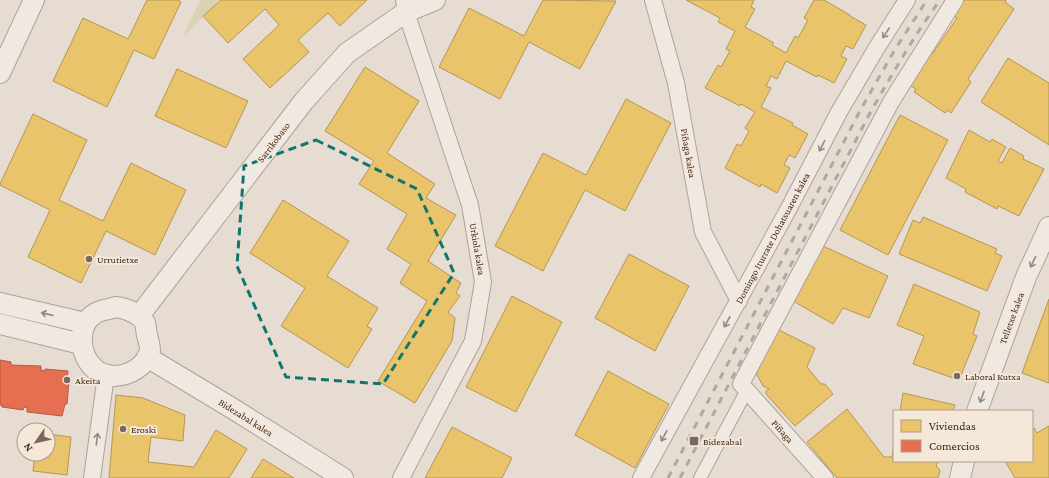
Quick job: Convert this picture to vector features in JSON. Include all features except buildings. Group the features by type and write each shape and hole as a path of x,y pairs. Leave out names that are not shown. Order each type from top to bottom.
{"street":[{"path":"0,73 34,0"},
{"name":"Sarrikobaso","path":"139,316 304,101 348,53 405,6 435,0"},
{"name":"Piñaga kalea","path":"653,0 676,83 703,232 739,302"},
{"name":"Domingo Iturrate Dohatsuaren kalea","path":"640,478 739,302 839,112 907,0"},
{"path":"700,478 744,387 891,102 955,0"},
{"name":"Urkiola kalea","path":"401,478 473,341 484,282 470,205 405,6"},
{"name":"Telletxe kalea","path":"977,410 1026,277 1049,226"},
{"path":"0,303 85,323"},
{"path":"116,307 122,308 139,316 144,322 150,348 147,358 135,371 118,376 106,376 95,370 87,361 81,344 85,323 96,313 116,307"},
{"path":"0,324 81,344"},
{"name":"Bidezabal kalea","path":"147,358 235,410 343,478"},
{"path":"92,478 106,376"},
{"name":"Piñaga","path":"744,387 825,478"},
{"path":"960,478 964,462"}],"highlighted area":[{"path":"316,140 417,189 454,273 383,384 286,377 237,266 244,166"}],"shaded area":[{"path":"200,0 219,0 182,39"}],"railway":[{"path":"668,478 861,109 894,51 927,0"},
{"path":"680,478 870,113 921,27 940,0"}],"place":[{"name":"Urrutietxe","path":"89,259"},
{"name":"Laboral Kutxa","path":"957,376"},
{"name":"Akeita","path":"67,380"},
{"name":"Eroski","path":"123,429"},
{"name":"Bidezabal","path":"694,441"}]}
